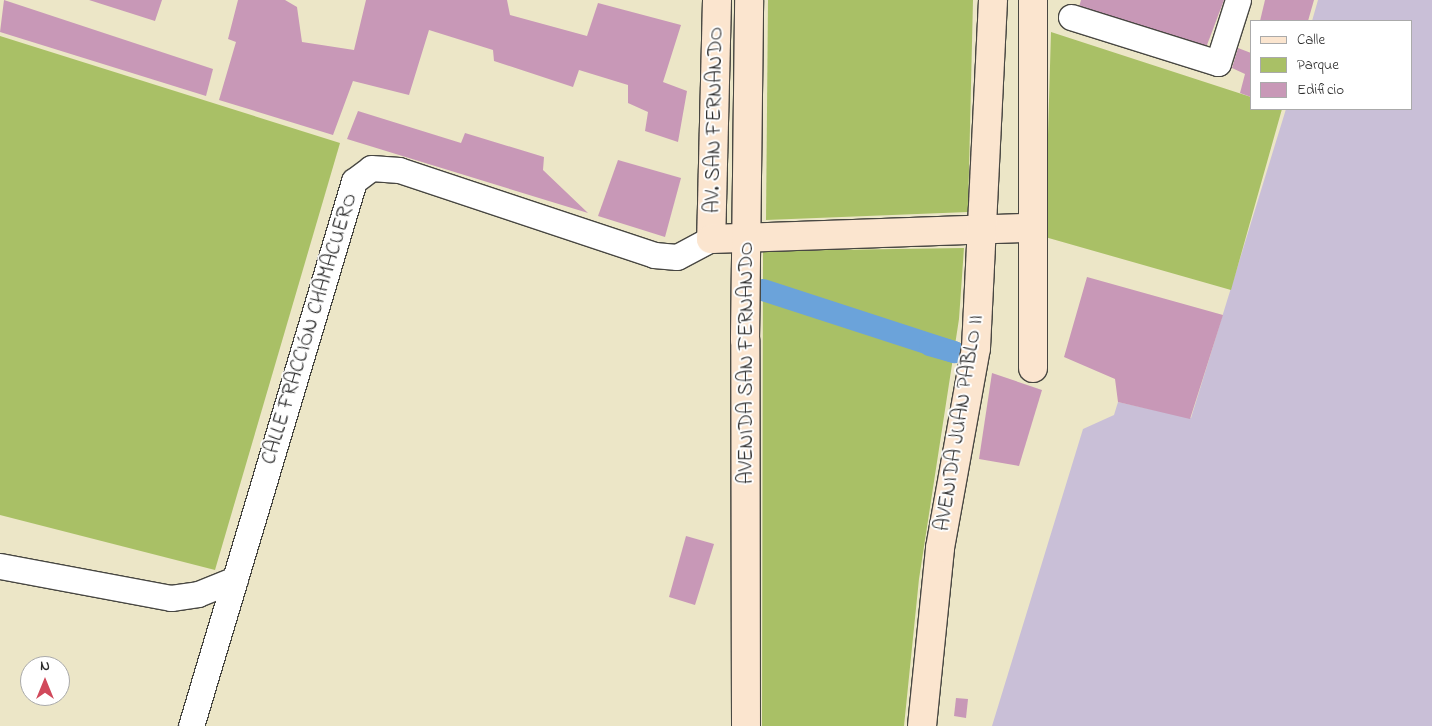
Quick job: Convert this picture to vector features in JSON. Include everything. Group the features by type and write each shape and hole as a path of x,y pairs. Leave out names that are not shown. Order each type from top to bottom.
{"street":[{"name":"AV. SAN FERNANDO","path":"712,239 717,0"},
{"name":"AVENIDA SAN FERNANDO","path":"746,726 747,239 750,0"},
{"name":"AVENIDA JUAN PABLO II","path":"922,726 940,548 976,348 993,0"},
{"path":"1033,368 1031,228 1034,0"},
{"path":"1071,17 1218,63 1238,0"},
{"name":"CALLE FRACCIÓN CHAMACUERO","path":"191,726 354,181 371,168 400,170 654,255 677,257 712,239"},
{"path":"712,239 1031,228"},
{"path":"0,566 171,598 198,594 235,579"}],"shaded area":[{"path":"1318,0 1432,0 1432,726 992,726 1083,429 1114,415 1118,402 1191,418 1286,110 1412,110 1412,20 1312,20"}],"green space":[{"path":"768,0 973,0 968,212 766,220"},
{"path":"1051,32 1250,97 1250,110 1282,110 1231,290 1045,237"},
{"path":"0,36 340,143 215,570 0,515"},
{"path":"964,248 959,319 919,579 904,726 762,726 763,251"}],"building":[{"path":"4,0 213,69 206,96 0,32"},
{"path":"89,0 162,0 155,21"},
{"path":"238,0 285,0 297,7 302,42 354,50 366,0 507,0 510,15 587,36 598,3 681,25 663,82 687,91 678,142 645,131 648,112 628,103 628,85 579,70 573,87 494,61 493,50 429,30 409,95 353,81 333,135 219,100 236,42 228,39"},
{"path":"1081,0 1224,0 1204,53 1078,11"},
{"path":"1265,0 1314,0 1308,20 1260,20"},
{"path":"1238,48 1250,53 1250,97 1240,93 1245,74 1232,68"},
{"path":"358,111 461,143 465,133 544,157 543,170 588,213 347,139"},
{"path":"618,160 681,178 665,237 598,216"},
{"path":"1087,277 1223,315 1190,419 1118,402 1115,379 1064,357"},
{"path":"992,373 1042,390 1019,466 979,459"},
{"path":"686,536 714,544 695,605 669,597"},
{"path":"956,698 968,699 966,718 954,716"}],"waterway":[{"path":"763,290 954,352 930,345"}]}
